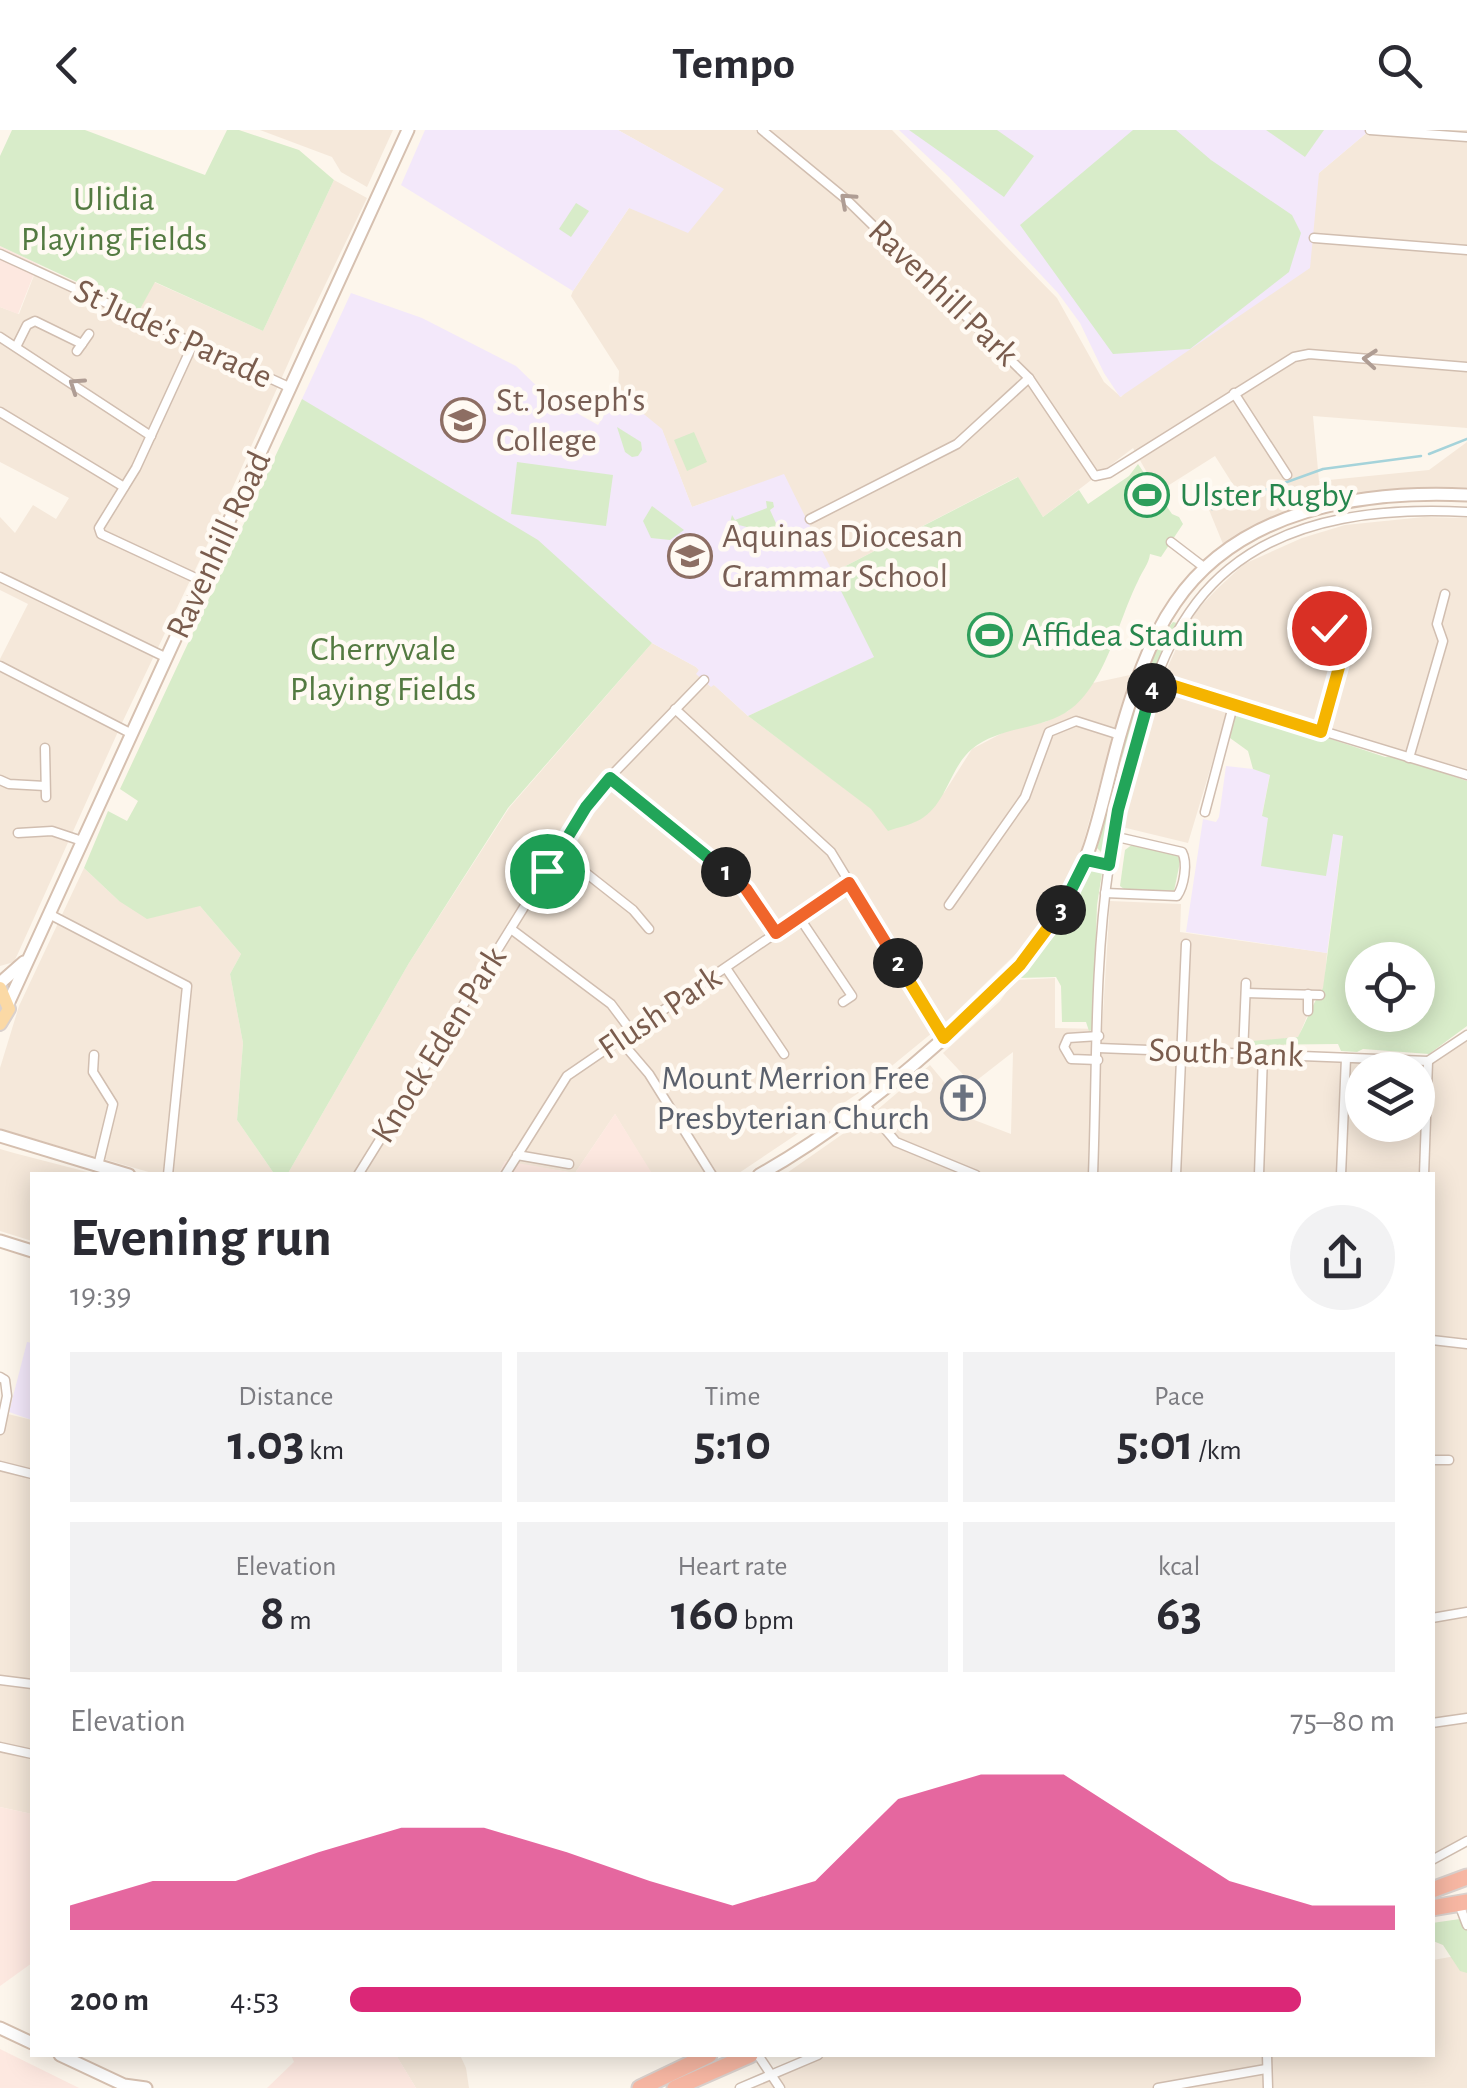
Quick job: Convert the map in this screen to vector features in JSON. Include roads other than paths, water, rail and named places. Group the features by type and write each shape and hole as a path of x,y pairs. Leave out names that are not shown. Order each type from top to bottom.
{"highway":[{"path":"1435,1889 1467,1877"},
{"path":"1435,1890 1467,1885"},
{"path":"1435,1908 1463,1903"},
{"path":"640,2088 705,2057"},
{"path":"675,2088 745,2057"}],"main road":[{"path":"0,986 8,1004 8,1012 0,1022"}],"street":[{"name":"Ravenhill Park","path":"762,130 847,200 1029,378 1088,470 1099,477 1234,394"},
{"path":"1370,130 1467,137"},
{"name":"Ravenhill Road","path":"8,1004 291,388 404,131"},
{"path":"1314,238 1467,250"},
{"name":"St Jude's Parade","path":"0,254 291,388"},
{"path":"16,345 26,325 36,321 79,348 90,334"},
{"path":"0,337 152,436"},
{"path":"193,344 152,436 100,524 101,534 202,581"},
{"path":"1287,475 1234,394 1302,355 1467,367"},
{"path":"810,519 956,444 1029,378"},
{"path":"0,412 124,487"},
{"path":"769,1172 864,1104 944,1038 1035,948 1089,860 1120,735 1152,644 1174,603 1205,568 1257,531 1315,508 1416,494 1467,495"},
{"path":"1093,1172 1107,864 1129,766 1155,680 1180,624 1230,568 1265,545 1346,518 1419,510 1467,512"},
{"path":"1171,542 1205,568"},
{"path":"0,578 167,658"},
{"path":"1409,758 1443,640 1437,624 1445,594"},
{"path":"1321,732 1346,642 1342,630"},
{"path":"0,666 132,734"},
{"name":"Knock Eden Park","path":"360,1172 558,851 610,778 704,680"},
{"path":"1155,680 1467,775"},
{"path":"1205,812 1234,706"},
{"path":"676,709 824,843 944,1038"},
{"path":"948,905 1025,797 1049,732 1076,721 1120,735"},
{"path":"45,748 46,797"},
{"path":"610,778 746,889 776,933"},
{"path":"0,780 46,786"},
{"path":"18,833 52,831 82,841"},
{"path":"1105,893 1177,896 1181,890 1185,862 1182,852 1114,836"},
{"path":"558,851 633,910 649,928"},
{"name":"Flush Park","path":"506,1172 567,1076 849,883"},
{"path":"49,914 187,986 168,1172"},
{"path":"799,918 852,996 843,1002"},
{"path":"511,929 611,1004 632,1032"},
{"path":"1176,1172 1186,944"},
{"name":"Ravenhill Road","path":"0,986 28,959"},
{"path":"726,968 784,1054"},
{"path":"1243,1054 1246,983"},
{"path":"1246,993 1320,994"},
{"path":"1308,994 1308,1011"},
{"path":"1098,1036 1073,1036 1064,1047 1071,1059 1098,1060"},
{"path":"1435,1056 1467,1036"},
{"path":"620,1040 649,1074 710,1172"},
{"name":"South Bank","path":"1098,1048 1345,1058"},
{"path":"1259,1172 1263,1054"},
{"path":"94,1056 93,1072 113,1104 98,1166"},
{"path":"1342,1172 1345,1087"},
{"path":"864,1104 896,1142 969,1172"},
{"path":"0,1136 119,1172"},
{"path":"1424,1172 1425,1142"},
{"path":"516,1154 568,1164"},
{"path":"0,1242 30,1250"},
{"path":"1435,1340 1467,1344"},
{"path":"0,1377 5,1380 7,1396 0,1430"},
{"path":"1435,1460 1449,1460"},
{"path":"0,1466 30,1474"},
{"path":"1435,1617 1467,1612"},
{"path":"0,1680 30,1684"},
{"path":"1435,1723 1467,1718"},
{"path":"0,1747 30,1754"},
{"path":"1435,1858 1467,1841"},
{"path":"1463,1903 1467,1926"},
{"path":"0,2028 30,2042"},
{"path":"64,2057 126,2086 146,2088"},
{"path":"759,2057 780,2088"},
{"path":"740,2088 813,2057"},
{"path":"1267,2057 1268,2088"},
{"path":"1158,2088 1266,2069"}],"waterway":[{"path":"1429,454 1467,439"},
{"path":"1212,509 1323,469 1421,456"}],"place":[{"name":"St. Joseph's College","path":"463,420"},
{"name":"Ulster Rugby","path":"1147,495"},
{"name":"Aquinas Diocesan Grammar School","path":"690,556"},
{"name":"Affidea Stadium","path":"990,635"},
{"name":"Mount Merrion Free Presbyterian Church","path":"963,1098"}],"park label":[{"name":"Ulidia Playing Fields","path":"114,219"},
{"name":"Cherryvale Playing Fields","path":"383,669"}]}
